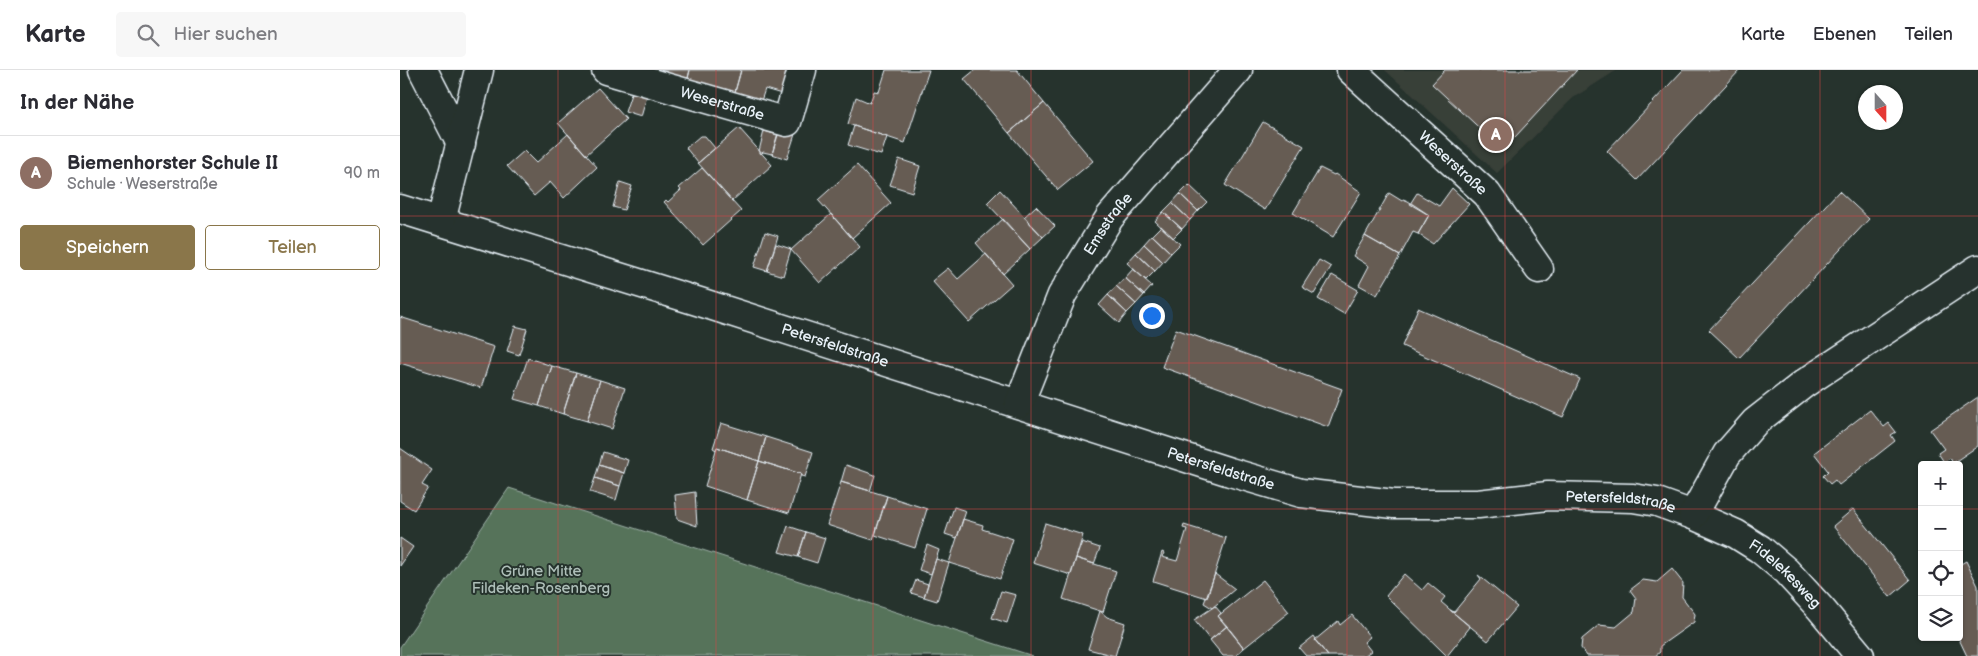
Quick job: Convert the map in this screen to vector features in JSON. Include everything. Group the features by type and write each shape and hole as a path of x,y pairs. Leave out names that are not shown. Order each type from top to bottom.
{"street":[{"path":"423,70 461,144"},
{"path":"441,221 479,70"},
{"name":"Weserstraße","path":"606,70 787,122 802,70"},
{"name":"Emsstraße","path":"1019,404 1062,295 1110,217 1238,70"},
{"name":"Weserstraße","path":"1351,70 1487,194 1539,269"},
{"name":"Petersfeldstraße","path":"400,209 1230,472 1301,493 1394,504 1478,504 1548,496 1633,498 1657,502 1693,515 1727,454 1755,422 1805,383 1978,269"},
{"name":"Fidelekesweg","path":"1693,515 1736,534 1760,549 1786,571 1804,590 1860,656"}],"shaded area":[{"path":"1385,70 1617,70 1573,98 1497,173"}],"green space":[{"name":"Grüne Mitte Fildeken-Rosenberg","path":"509,488 1033,656 400,656 400,647"}],"building":[{"path":"640,70 690,70 686,86"},
{"path":"690,70 741,70 733,99 686,86"},
{"path":"741,70 792,70 785,95 765,89 759,107 733,99"},
{"path":"886,70 929,70 905,143 848,124 856,97 870,103 874,91 879,92"},
{"path":"975,70 1017,70 1044,103 1009,133 964,79"},
{"path":"1445,70 1577,70 1503,150 1432,84"},
{"path":"1683,70 1740,70 1637,180 1607,151"},
{"path":"634,85 649,89 641,117 625,112"},
{"path":"598,88 626,119 586,155 558,123"},
{"path":"1044,103 1093,161 1058,190 1009,133"},
{"path":"1263,122 1304,146 1265,210 1225,185"},
{"path":"780,126 796,131 787,159 772,154"},
{"path":"854,126 887,137 881,155 848,145"},
{"path":"739,128 772,165 732,201 698,163"},
{"path":"764,131 778,135 772,154 763,152 761,154 759,151"},
{"path":"568,134 597,167 564,198 550,182 534,196 507,166 524,151 536,163"},
{"path":"700,136 705,136 715,148 698,163 686,148"},
{"path":"899,159 920,166 912,192 890,185"},
{"path":"857,165 891,203 852,238 818,200"},
{"path":"702,168 741,211 703,245 664,202 666,200 668,202 681,190 679,188"},
{"path":"1320,168 1335,174 1361,192 1333,237 1293,213"},
{"path":"620,182 632,186 624,210 613,207"},
{"path":"1189,185 1207,202 1198,211 1180,194"},
{"path":"1452,188 1469,204 1433,244 1418,234 1429,215 1410,204 1417,193 1439,206"},
{"path":"1000,190 1043,237 1030,249 987,203"},
{"path":"1839,191 1869,219 1739,358 1709,330"},
{"path":"1389,193 1402,201 1403,199 1408,201 1429,215 1418,234 1413,232 1400,256 1365,236"},
{"path":"1180,194 1198,211 1190,220 1172,203"},
{"path":"1172,203 1190,220 1182,229 1163,212"},
{"path":"1036,206 1055,226 1043,237 1024,217"},
{"path":"1163,212 1182,229 1173,238 1155,221"},
{"path":"831,214 860,247 820,283 791,250"},
{"path":"1003,219 1030,249 1003,274 976,243"},
{"path":"1161,226 1180,244 1171,253 1152,235"},
{"path":"765,232 778,236 767,271 754,267"},
{"path":"1152,235 1171,253 1163,262 1144,244"},
{"path":"1365,236 1400,256 1377,295 1359,285 1369,266 1353,256"},
{"path":"776,244 791,249 783,276 767,271"},
{"path":"1144,244 1163,262 1155,271 1136,253"},
{"path":"1136,253 1155,271 1146,280 1127,263"},
{"path":"986,254 1012,284 969,322 932,281 948,268 958,279"},
{"path":"1319,260 1331,267 1314,294 1302,287"},
{"path":"1133,269 1152,286 1144,295 1125,278"},
{"path":"1332,275 1358,290 1344,314 1318,299"},
{"path":"1125,278 1144,295 1136,304 1116,286"},
{"path":"1116,286 1136,304 1127,313 1108,295"},
{"path":"1108,295 1127,313 1119,323 1099,305"},
{"path":"1418,308 1580,379 1563,417 1402,346"},
{"path":"400,317 494,347 481,388 400,363"},
{"path":"515,326 527,329 519,355 507,351"},
{"path":"1176,329 1342,389 1328,427 1162,367"},
{"path":"528,358 552,366 539,406 514,399"},
{"path":"552,366 576,373 563,414 539,406"},
{"path":"576,373 600,380 587,421 563,414"},
{"path":"600,380 625,388 612,429 587,421"},
{"path":"1978,397 1978,446 1956,461 1952,461 1950,458 1943,461 1938,453 1944,449 1930,430"},
{"path":"1870,410 1884,427 1889,423 1896,432 1891,435 1895,441 1839,485 1835,480 1830,484 1823,476 1828,471 1814,453"},
{"path":"721,423 766,437 759,461 717,447 716,450 713,448"},
{"path":"766,437 813,452 805,477 801,476 801,474 759,461"},
{"path":"717,447 759,461 747,500 705,486"},
{"path":"400,448 432,470 422,485 428,488 414,510 400,501"},
{"path":"603,452 628,460 624,473 599,465"},
{"path":"759,461 801,474 789,513 747,500"},
{"path":"599,465 624,473 620,486 595,478"},
{"path":"846,465 875,475 870,491 841,482"},
{"path":"595,478 620,486 616,500 590,492"},
{"path":"841,482 887,496 873,540 827,525"},
{"path":"695,492 697,526 677,519 675,495"},
{"path":"887,496 927,509 915,548 875,535"},
{"path":"954,507 966,511 957,538 945,534"},
{"path":"1853,509 1910,580 1890,597 1833,526"},
{"path":"963,519 983,525 982,529 1013,539 1000,579 949,563"},
{"path":"1045,523 1083,535 1071,575 1033,563"},
{"path":"1184,525 1226,538 1207,598 1153,581 1162,552 1164,553 1162,557 1177,561 1187,529 1183,528"},
{"path":"788,526 806,532 798,557 779,552"},
{"path":"806,532 825,538 817,563 798,557"},
{"path":"400,538 413,547 400,566"},
{"path":"1082,542 1100,548 1094,564 1076,558"},
{"path":"927,545 939,550 931,574 919,570"},
{"path":"1076,558 1116,571 1103,612 1063,599"},
{"path":"936,559 949,563 937,601 924,597"},
{"path":"1966,561 1978,586 1978,656 1967,656 1960,641 1963,641 1963,563"},
{"path":"1672,569 1683,583 1682,597 1695,614 1694,622 1660,646 1660,652 1655,656 1587,656 1581,648 1582,639 1599,625 1616,627 1634,612 1636,598 1630,590 1643,580 1657,582"},
{"path":"1215,574 1235,589 1212,608 1204,603"},
{"path":"1404,574 1422,590 1428,583 1445,597 1441,602 1470,627 1447,656 1386,596"},
{"path":"1478,575 1517,607 1488,641 1450,610 1454,612 1481,579"},
{"path":"916,580 928,584 924,597 911,593"},
{"path":"1263,580 1289,612 1244,648 1218,616"},
{"path":"1001,591 1016,595 1007,623 992,618"},
{"path":"1215,606 1221,613 1218,616 1227,626 1210,640 1194,620"},
{"path":"1100,611 1107,617 1125,623 1115,656 1088,649"},
{"path":"1352,615 1370,637 1364,642 1371,651 1364,656 1328,656 1315,640 1338,621 1340,625"},
{"path":"1227,626 1244,648 1235,656 1223,656 1210,640"},
{"path":"1314,636 1328,656 1306,656 1299,648"}],"place":[{"name":"Biemenhorster Schule II","path":"1496,135"}]}
